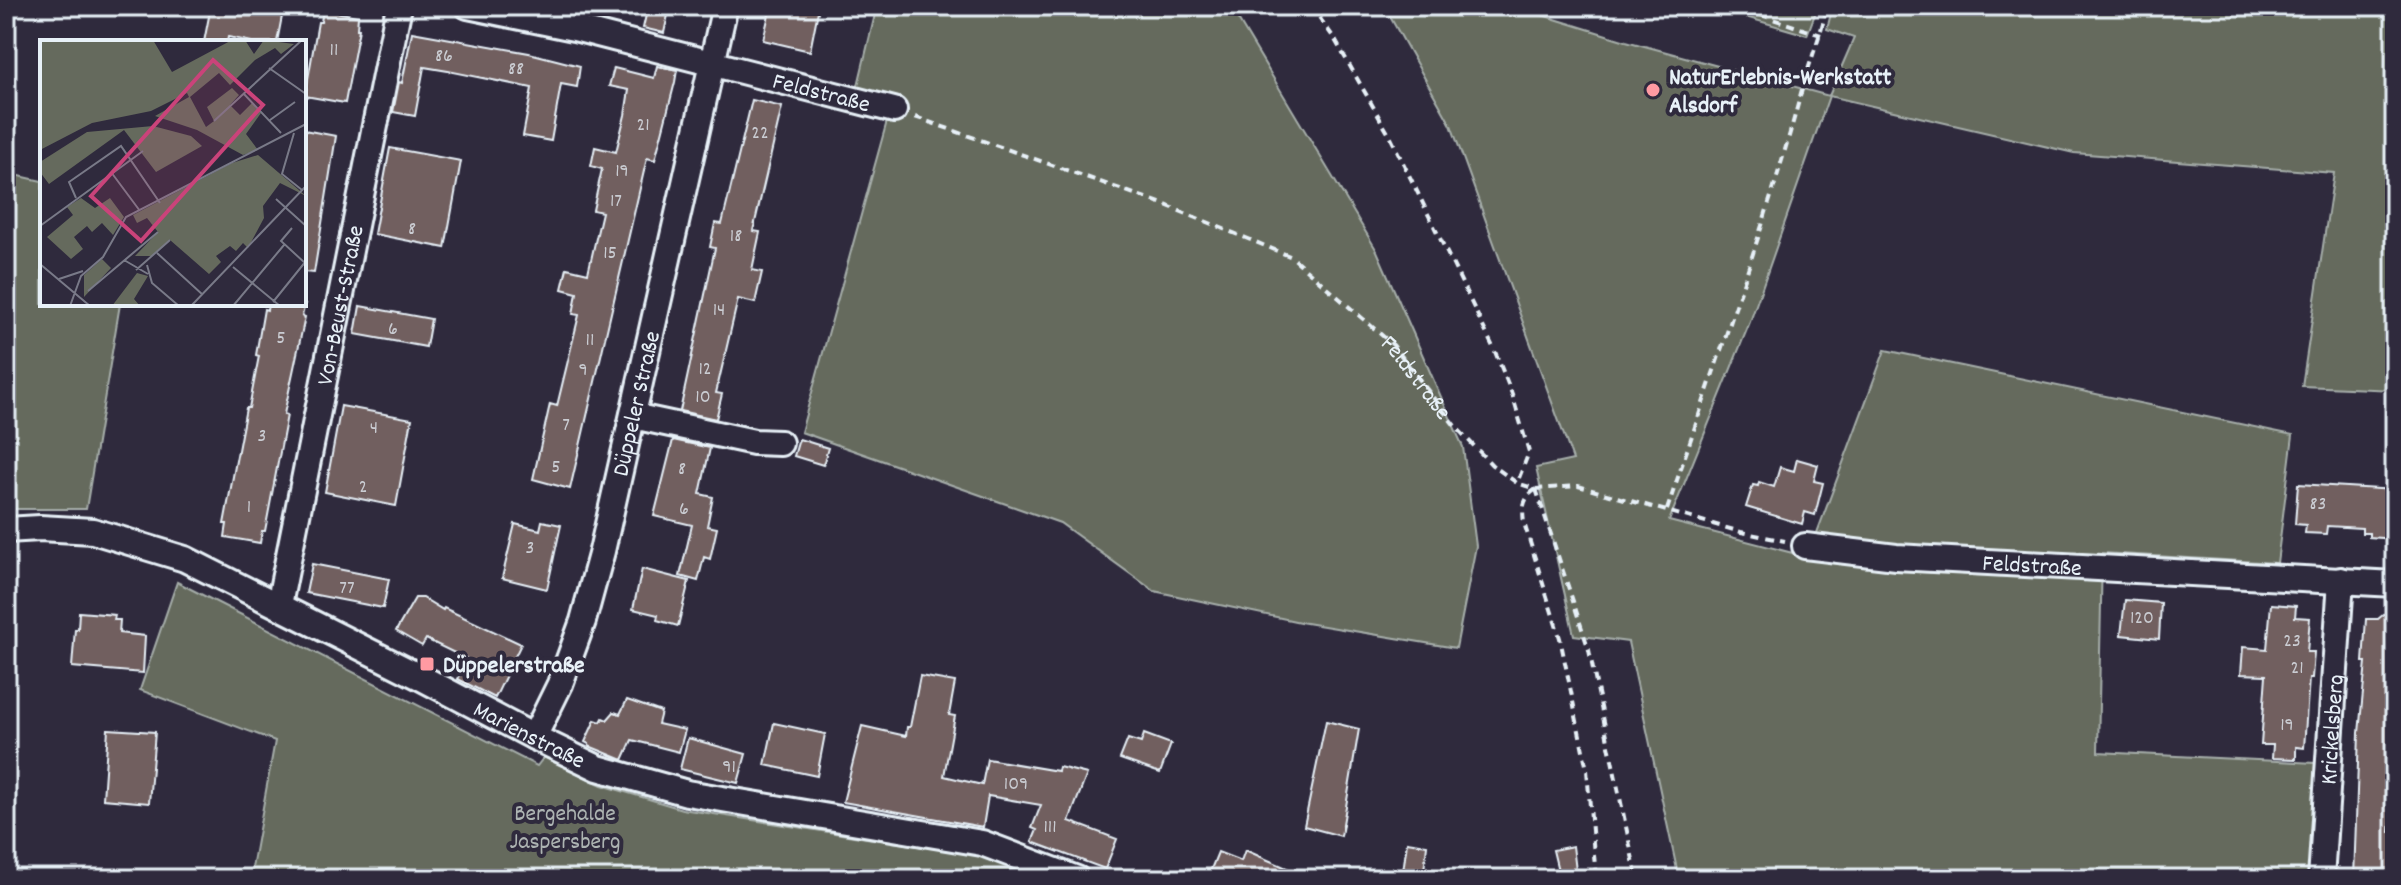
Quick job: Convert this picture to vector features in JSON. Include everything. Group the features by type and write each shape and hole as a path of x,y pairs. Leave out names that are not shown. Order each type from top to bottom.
{"street":[{"name":"Von-Beust-Straße","path":"279,605 399,6"},
{"name":"Feldstraße","path":"468,6 574,28 894,110"},
{"name":"Düppeler Straße","path":"534,737 560,684 583,621 602,551 725,6"},
{"path":"633,416 754,442 780,443"},
{"name":"Marienstraße","path":"6,530 93,531 185,559 598,768 687,793 982,843 1077,879"},
{"name":"Feldstraße","path":"1805,546 1896,557 2395,584"},
{"name":"Krickelsberg","path":"2321,879 2341,580"}],"path":[{"path":"1311,6 1334,38 1391,138 1494,349 1512,394 1529,452 1517,483"},
{"path":"1734,6 1821,35"},
{"path":"1667,510 1775,188 1827,6"},
{"name":"Feldstraße","path":"894,110 1163,204 1292,257 1393,345 1455,426 1492,465 1517,483 1536,489 1578,486 1741,532 1805,546"},
{"path":"1596,879 1587,770 1560,638 1524,523 1522,509 1527,495 1536,489 1589,650 1637,879"}],"green space":[{"path":"877,6 1230,6 1377,251 1463,447 1476,546 1456,648 1300,622 1154,591 1060,523 801,432 892,103 856,94"},
{"path":"1384,6 1513,6 1626,41 1829,96 1750,322 1669,521 1808,557 1885,350 2293,435 2277,563 2102,553 2098,752 2315,763 2310,879 1679,879 1628,642 1574,635 1536,468 1573,460 1451,125"},
{"path":"1708,6 1818,6 1807,35"},
{"path":"1833,6 2395,6 2395,390 2302,386 2334,173 2074,153 1829,96 1854,38 1827,29"},
{"path":"6,173 40,181 40,306 120,306 86,509 6,509"},
{"name":"Bergehalde Jaspersberg","path":"177,582 537,766 544,757 602,785 682,809 982,856 1040,879 250,879 275,741 140,690"}],"building":[{"path":"211,6 258,6 283,11 277,40 228,37 227,40 204,40"},
{"path":"648,6 670,6 664,33 643,28"},
{"path":"771,6 819,6 810,51 763,40"},
{"path":"323,10 358,16 359,29 345,103 306,96 318,22 321,22"},
{"path":"412,32 529,53 580,66 577,87 561,84 551,141 523,136 532,88 448,71 424,67 415,116 393,112"},
{"path":"657,66 677,70 675,82 655,160 647,158 570,489 533,479 550,404 557,406 579,315 573,314 577,293 562,289 567,268 588,273 602,212 593,210 602,169 591,166 595,147 616,152 629,90 609,86 614,68 654,78"},
{"path":"752,100 782,107 753,231 760,232 752,270 762,272 755,303 738,299 716,393 722,394 716,419 680,411 715,248 710,247 715,223 722,224"},
{"path":"306,130 336,136 314,273 306,272"},
{"path":"390,148 461,161 445,248 374,234"},
{"path":"268,306 304,306 302,316 305,317 284,414 287,415 265,531 262,531 260,543 225,537 227,524 224,524 259,356 256,355 264,309 267,310"},
{"path":"360,306 431,319 426,347 355,334"},
{"path":"341,406 412,419 396,506 325,492"},
{"path":"799,439 828,448 823,465 794,456"},
{"path":"673,440 710,448 700,494 713,497 707,526 717,528 710,559 704,557 698,581 680,576 692,525 654,516"},
{"path":"1797,459 1818,465 1814,481 1823,483 1815,515 1805,512 1802,524 1746,507 1753,485 1758,486 1759,482 1774,487 1780,467 1794,471"},
{"path":"2298,484 2395,490 2395,539 2369,537 2369,533 2362,533 2362,528 2327,526 2326,534 2305,533 2306,525 2295,524"},
{"path":"542,521 561,525 547,589 502,578 515,524 540,530"},
{"path":"312,564 389,579 383,608 306,593"},
{"path":"642,569 689,581 678,626 657,620 658,615 633,609"},
{"path":"415,598 423,598 521,644 495,698 458,679 467,659 426,639 422,646 396,631"},
{"path":"2125,600 2161,603 2159,639 2121,635"},
{"path":"2271,604 2296,606 2295,617 2310,618 2307,652 2314,652 2312,678 2309,678 2304,748 2296,747 2296,759 2272,758 2273,745 2261,745 2266,675 2241,674 2243,647 2267,649"},
{"path":"2395,605 2395,735 2391,735 2389,776 2394,777 2390,832 2395,832 2395,873 2394,879 2354,879 2366,619 2378,619"},
{"path":"79,612 115,615 114,620 120,620 119,633 145,636 143,673 72,667"},
{"path":"920,676 955,682 949,715 955,716 944,776 982,785 987,759 1058,771 1059,767 1087,774 1069,821 1117,839 1105,869 1032,842 1037,830 1032,828 1041,805 988,796 983,827 843,802 862,726 906,736"},
{"path":"627,700 661,712 658,724 685,730 679,752 632,740 623,760 585,742 595,720 607,720 614,712 620,714"},
{"path":"1326,721 1359,729 1341,836 1304,826"},
{"path":"774,723 825,734 817,776 765,765"},
{"path":"108,729 155,732 149,803 103,799"},
{"path":"1144,734 1171,744 1160,773 1120,759 1128,739 1141,743"},
{"path":"688,738 746,754 738,783 680,769"},
{"path":"1407,842 1427,845 1423,879 1402,879"},
{"path":"1573,846 1577,879 1560,879 1553,850"},
{"path":"1245,850 1312,879 1207,879 1218,852 1241,861"}],"place":[{"name":"NaturErlebnis-Werkstatt Alsdorf","path":"1653,90"},
{"name":"Düppelerstraße","path":"427,664"}]}
